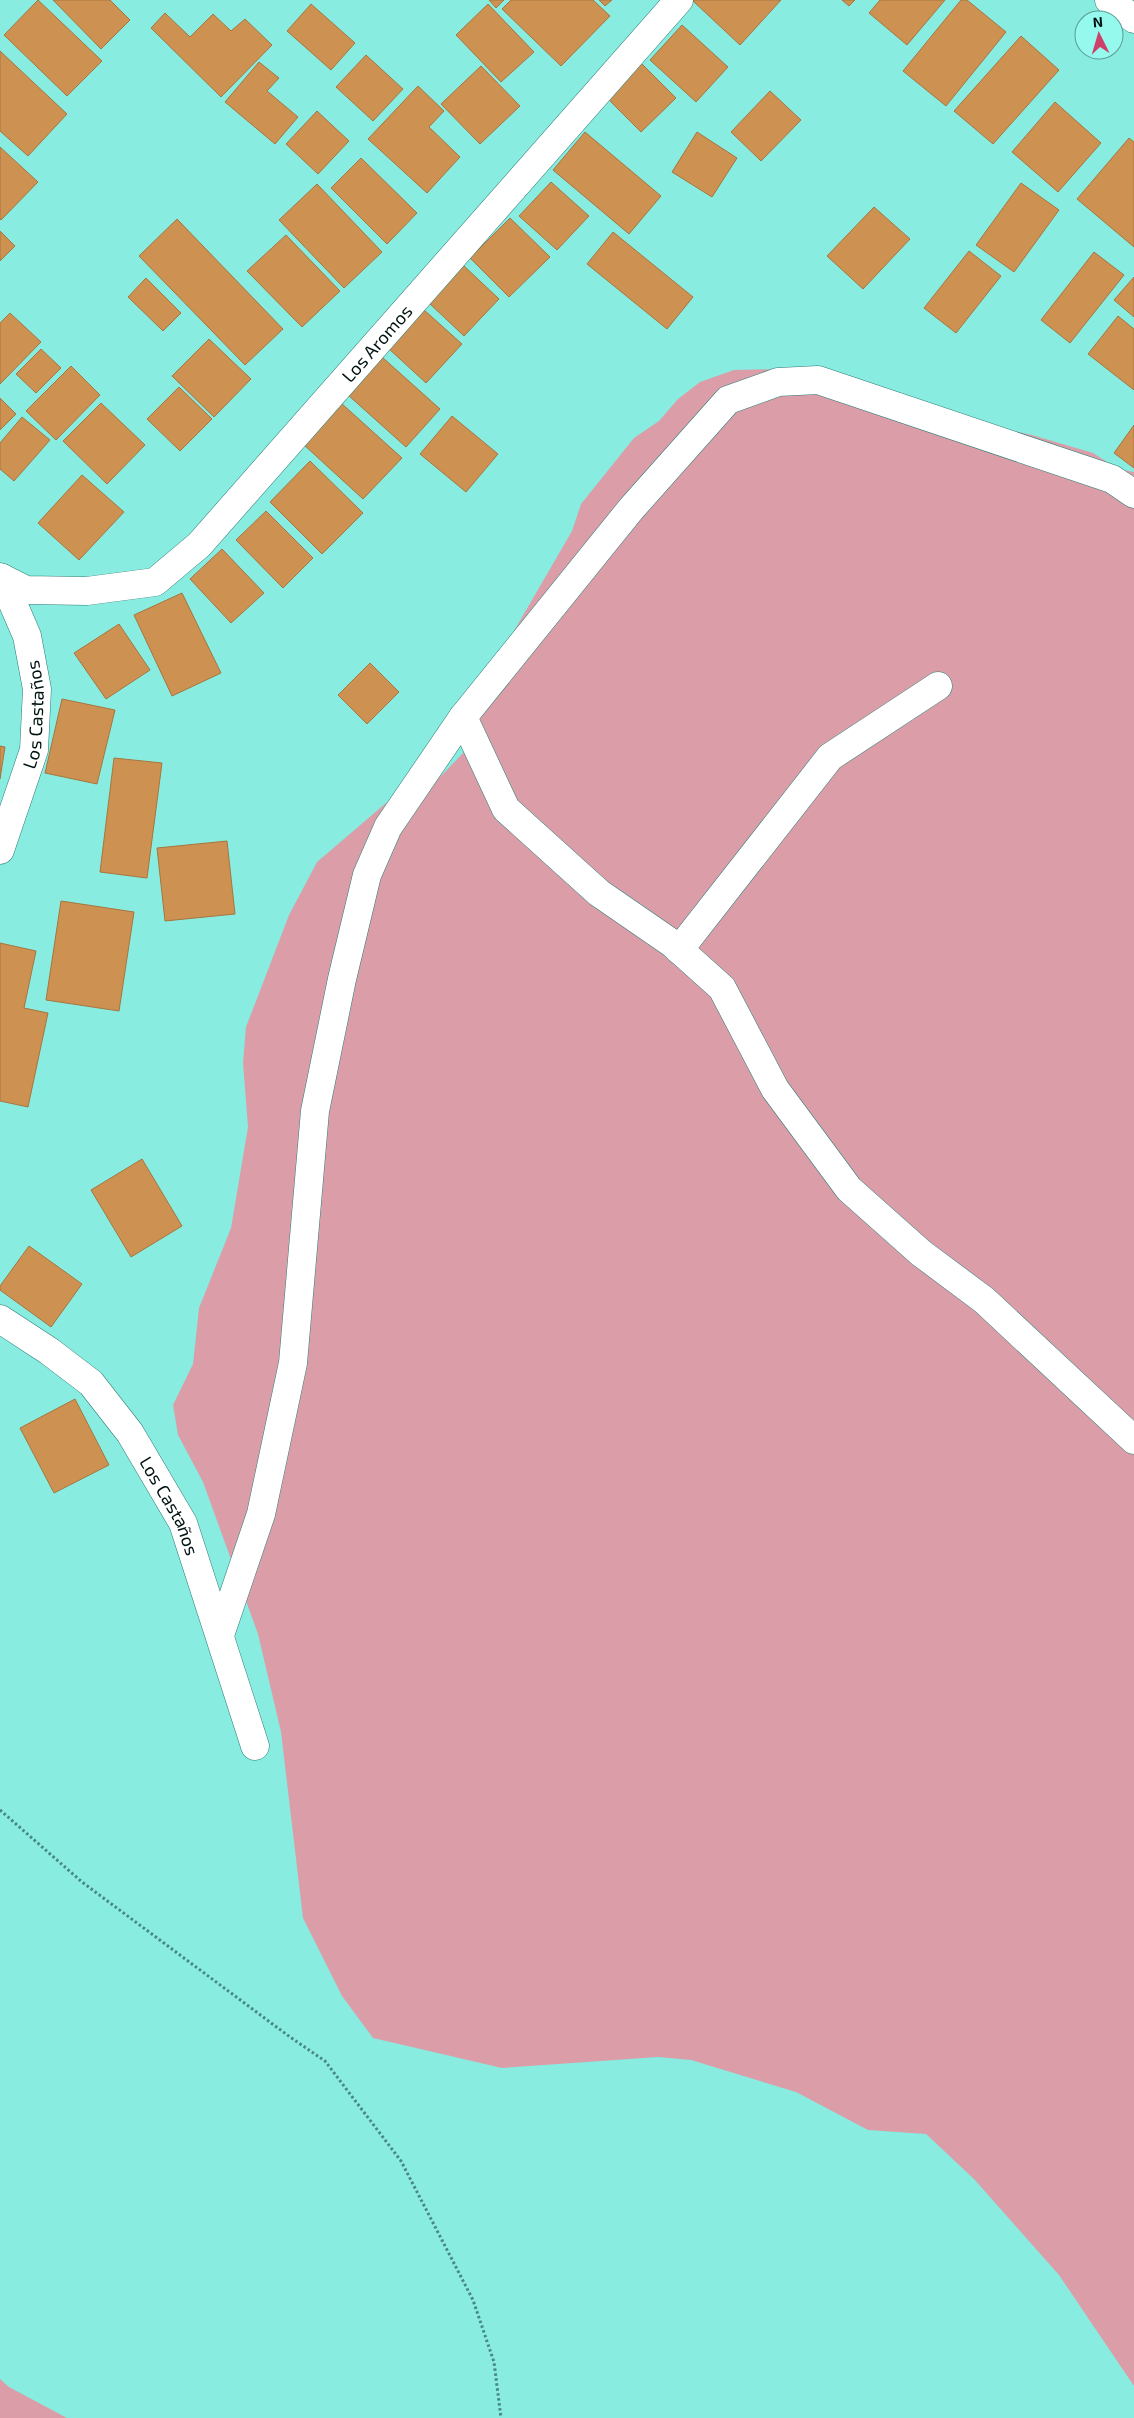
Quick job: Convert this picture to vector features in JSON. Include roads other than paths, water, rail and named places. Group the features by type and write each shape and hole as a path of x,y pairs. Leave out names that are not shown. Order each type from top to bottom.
{"street":[{"name":"Los Aromos","path":"9,582 86,591 155,582 199,545 679,0"},
{"path":"1109,0 1134,19"},
{"path":"220,1636 261,1514 293,1363 315,1110 342,979 367,875 388,826 463,717 631,509 728,400 778,382 818,380 1112,479 1134,494"},
{"name":"Los Castaños","path":"0,850 34,750 37,689 27,636 9,582"},
{"path":"679,950 830,757 938,686"},
{"path":"463,717 506,809 599,893 679,950 722,988 775,1089 849,1189 921,1253 984,1300 1134,1440"},
{"name":"Los Castaños","path":"0,1319 50,1351 91,1383 130,1433 183,1523 255,1746"}]}
